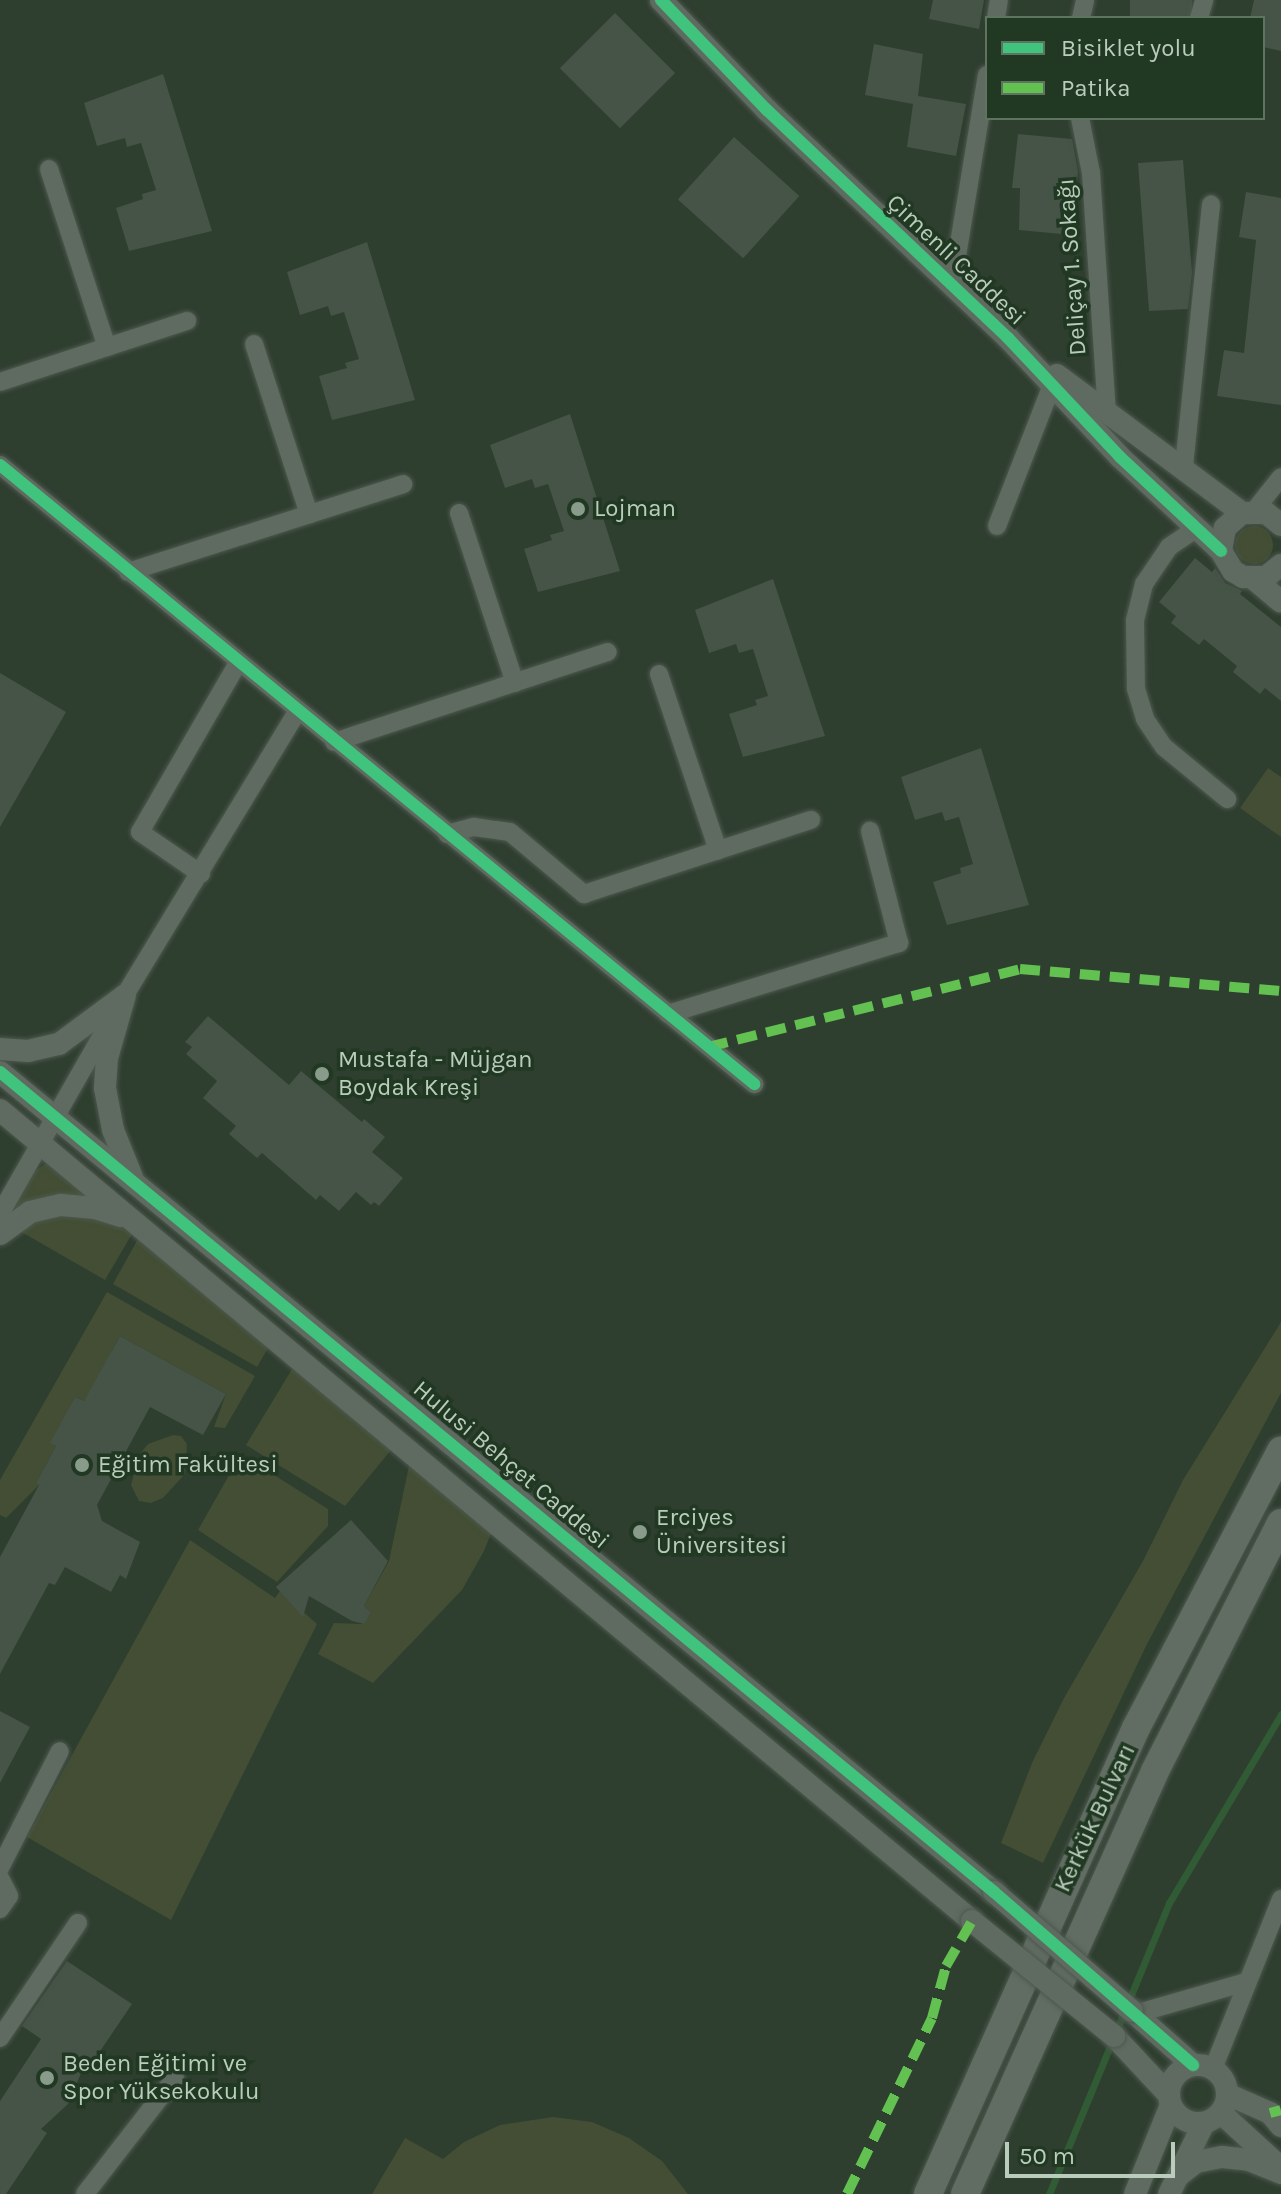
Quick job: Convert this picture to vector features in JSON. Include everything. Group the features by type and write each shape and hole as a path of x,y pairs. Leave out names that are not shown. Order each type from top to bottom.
{"main road":[{"name":"Kerkük Bulvarı","path":"928,2194 1136,1728 1281,1451"},
{"name":"Kerkük Bulvarı","path":"965,2194 1155,1771 1281,1523"}],"street":[{"name":"Çimenli Caddesi","path":"661,0 767,110 1008,338 1120,457 1221,551 1233,571 1254,579"},
{"path":"952,286 985,87"},
{"name":"Deliçay 1. Sokağı","path":"1080,120 1091,173 1107,413"},
{"path":"49,169 107,347"},
{"path":"1184,466 1211,204"},
{"path":"0,382 187,321"},
{"name":"Çimenli Caddesi","path":"1008,338 1107,413 1248,512 1266,513 1281,525"},
{"path":"254,344 309,514"},
{"path":"997,526 1052,385"},
{"path":"0,465 297,712 754,1084"},
{"path":"1221,551 1225,528 1248,512 1281,477"},
{"path":"128,572 403,484"},
{"path":"459,513 515,683"},
{"path":"1197,528 1169,547 1144,584 1135,621 1136,689 1145,719 1164,747 1227,799"},
{"path":"1254,579 1266,577 1281,565"},
{"path":"1254,579 1281,602"},
{"path":"334,742 608,652"},
{"path":"201,874 140,832 238,663"},
{"path":"659,674 718,850"},
{"path":"0,1214 125,995 297,712"},
{"path":"447,834 474,827 510,832 584,894 811,820"},
{"path":"668,1014 899,943 870,831"},
{"path":"0,1049 28,1051 59,1044 125,995"},
{"path":"125,995 107,1058 105,1088 116,1140 136,1185"},
{"name":"Hulusi Behçet Caddesi","path":"0,1072 1203,2067"},
{"path":"0,1110 1114,2036 1184,2120 1270,2113 1281,2126"},
{"path":"0,1234 30,1212 61,1205 95,1208 133,1221"},
{"path":"0,1868 60,1751"},
{"path":"0,1878 9,1896 0,1909"},
{"path":"1203,2067 1246,1982 1281,1899"},
{"path":"0,2038 78,1923"},
{"path":"1134,2013 1246,1982"},
{"path":"1135,2194 1176,2076 1203,2067 1221,2075 1212,2117 1174,2185"},
{"path":"85,2194 175,2078"},
{"path":"1212,2117 1281,2171"},
{"path":"1174,2185 1196,2162 1222,2157 1249,2160 1281,2171"}],"green space":[{"path":"1254,526 1267,532 1273,545 1267,558 1254,564 1241,558 1235,545 1241,532"},
{"path":"1268,768 1281,777 1281,837 1240,808"},
{"path":"50,1161 142,1217 105,1280 4,1222 33,1172"},
{"path":"148,1221 278,1331 257,1367 113,1284"},
{"path":"107,1292 255,1376 225,1428 214,1427 226,1394 120,1336 111,1352 115,1355 84,1401 75,1397 51,1443 56,1446 36,1483 39,1485 6,1518 0,1515 0,1480"},
{"path":"1281,1322 1281,1393 1147,1644 1043,1863 1001,1843 1032,1763 1064,1698 1143,1561 1183,1480"},
{"path":"303,1351 405,1433 345,1506 246,1445"},
{"path":"173,1435 181,1436 187,1444 185,1474 163,1498 151,1503 139,1501 131,1485 139,1455 148,1444"},
{"path":"414,1442 499,1513 484,1551 462,1590 373,1683 318,1654 334,1623 363,1624 371,1612 364,1606 389,1561"},
{"path":"241,1454 328,1509 328,1526 277,1582 198,1530"},
{"path":"190,1540 275,1598 280,1591 317,1624 171,1920 27,1837"},
{"path":"553,2117 592,2122 629,2138 662,2161 688,2194 372,2194 405,2138 443,2159 464,2142 500,2125"}],"building":[{"path":"933,0 984,0 979,29 929,19"},
{"path":"1130,0 1192,0 1192,16 1130,16"},
{"path":"1254,0 1281,0 1281,51 1265,47 1265,16 1250,16"},
{"path":"615,13 675,73 620,128 560,68"},
{"path":"874,44 923,54 918,96 966,104 956,156 907,147 913,104 865,95"},
{"path":"163,74 212,231 129,251 116,208 143,199 142,194 156,190 141,143 127,147 125,138 97,146 84,103"},
{"path":"1018,134 1072,139 1078,172 1076,194 1068,193 1061,234 1019,230 1020,188 1012,188"},
{"path":"734,137 799,196 743,258 678,199"},
{"path":"1183,160 1192,273 1188,309 1149,311 1138,163"},
{"path":"1246,192 1281,198 1281,405 1217,396 1224,350 1244,353 1256,240 1239,237"},
{"path":"367,242 415,400 332,420 319,376 347,368 345,363 359,359 344,312 331,316 328,306 300,315 287,272"},
{"name":"Lojman","path":"570,414 620,571 538,592 524,549 552,540 550,535 564,531 548,484 535,488 532,479 505,488 490,445"},
{"path":"1195,558 1212,572 1215,568 1225,583 1242,591 1240,594 1281,627 1281,701 1265,688 1260,694 1233,672 1237,666 1204,639 1199,645 1171,623 1176,616 1159,602"},
{"path":"773,579 825,736 743,757 729,714 757,705 755,700 768,696 753,649 739,653 736,644 709,653 695,610"},
{"path":"0,673 66,712 0,827"},
{"path":"981,748 1029,905 947,925 933,882 961,873 960,868 973,864 959,817 945,821 942,812 915,820 901,777"},
{"path":"208,1016 289,1085 301,1071 362,1122 364,1119 385,1137 372,1152 403,1178 379,1206 374,1202 371,1205 356,1192 339,1211 320,1195 316,1200 262,1153 257,1158 229,1134 236,1126 203,1098 217,1081 186,1054 192,1047 185,1042"},
{"name":"Eğitim Fakültesi","path":"120,1336 226,1394 203,1435 150,1407 97,1505 102,1521 140,1542 126,1579 120,1575 111,1592 65,1567 55,1585 49,1583 0,1674 0,1557 39,1485 36,1483 56,1446 50,1443 75,1397 84,1401"},
{"path":"351,1520 388,1561 364,1606 371,1612 364,1624 352,1621 309,1596 303,1617 276,1587"},
{"path":"0,1711 30,1727 0,1783"},
{"name":"Beden Eğitimi ve Spor Yüksekokulu","path":"67,1961 132,2004 88,2069 84,2066 68,2104 41,2129 47,2133 6,2194 0,2194 0,2101 41,2039 22,2026"}],"waterway":[{"path":"1049,2194 1169,1903 1281,1714"}],"marked path":[{"path":"708,1047 1020,969 1281,991"},
{"path":"847,2194 932,2018 946,1966 972,1921"},
{"path":"1270,2113 1281,2110"}],"cycle path":[{"path":"661,0 767,110 1008,338 1120,457 1221,551"},
{"path":"0,465 754,1084"},
{"path":"0,1072 994,1892 1193,2065"}],"place":[{"name":"Lojman","path":"578,509"},
{"name":"Mustafa - Müjgan Boydak Kreşi","path":"322,1074"},
{"name":"Eğitim Fakültesi","path":"82,1465"},
{"name":"Erciyes Üniversitesi","path":"640,1532"},
{"name":"Beden Eğitimi ve Spor Yüksekokulu","path":"47,2078"}]}
